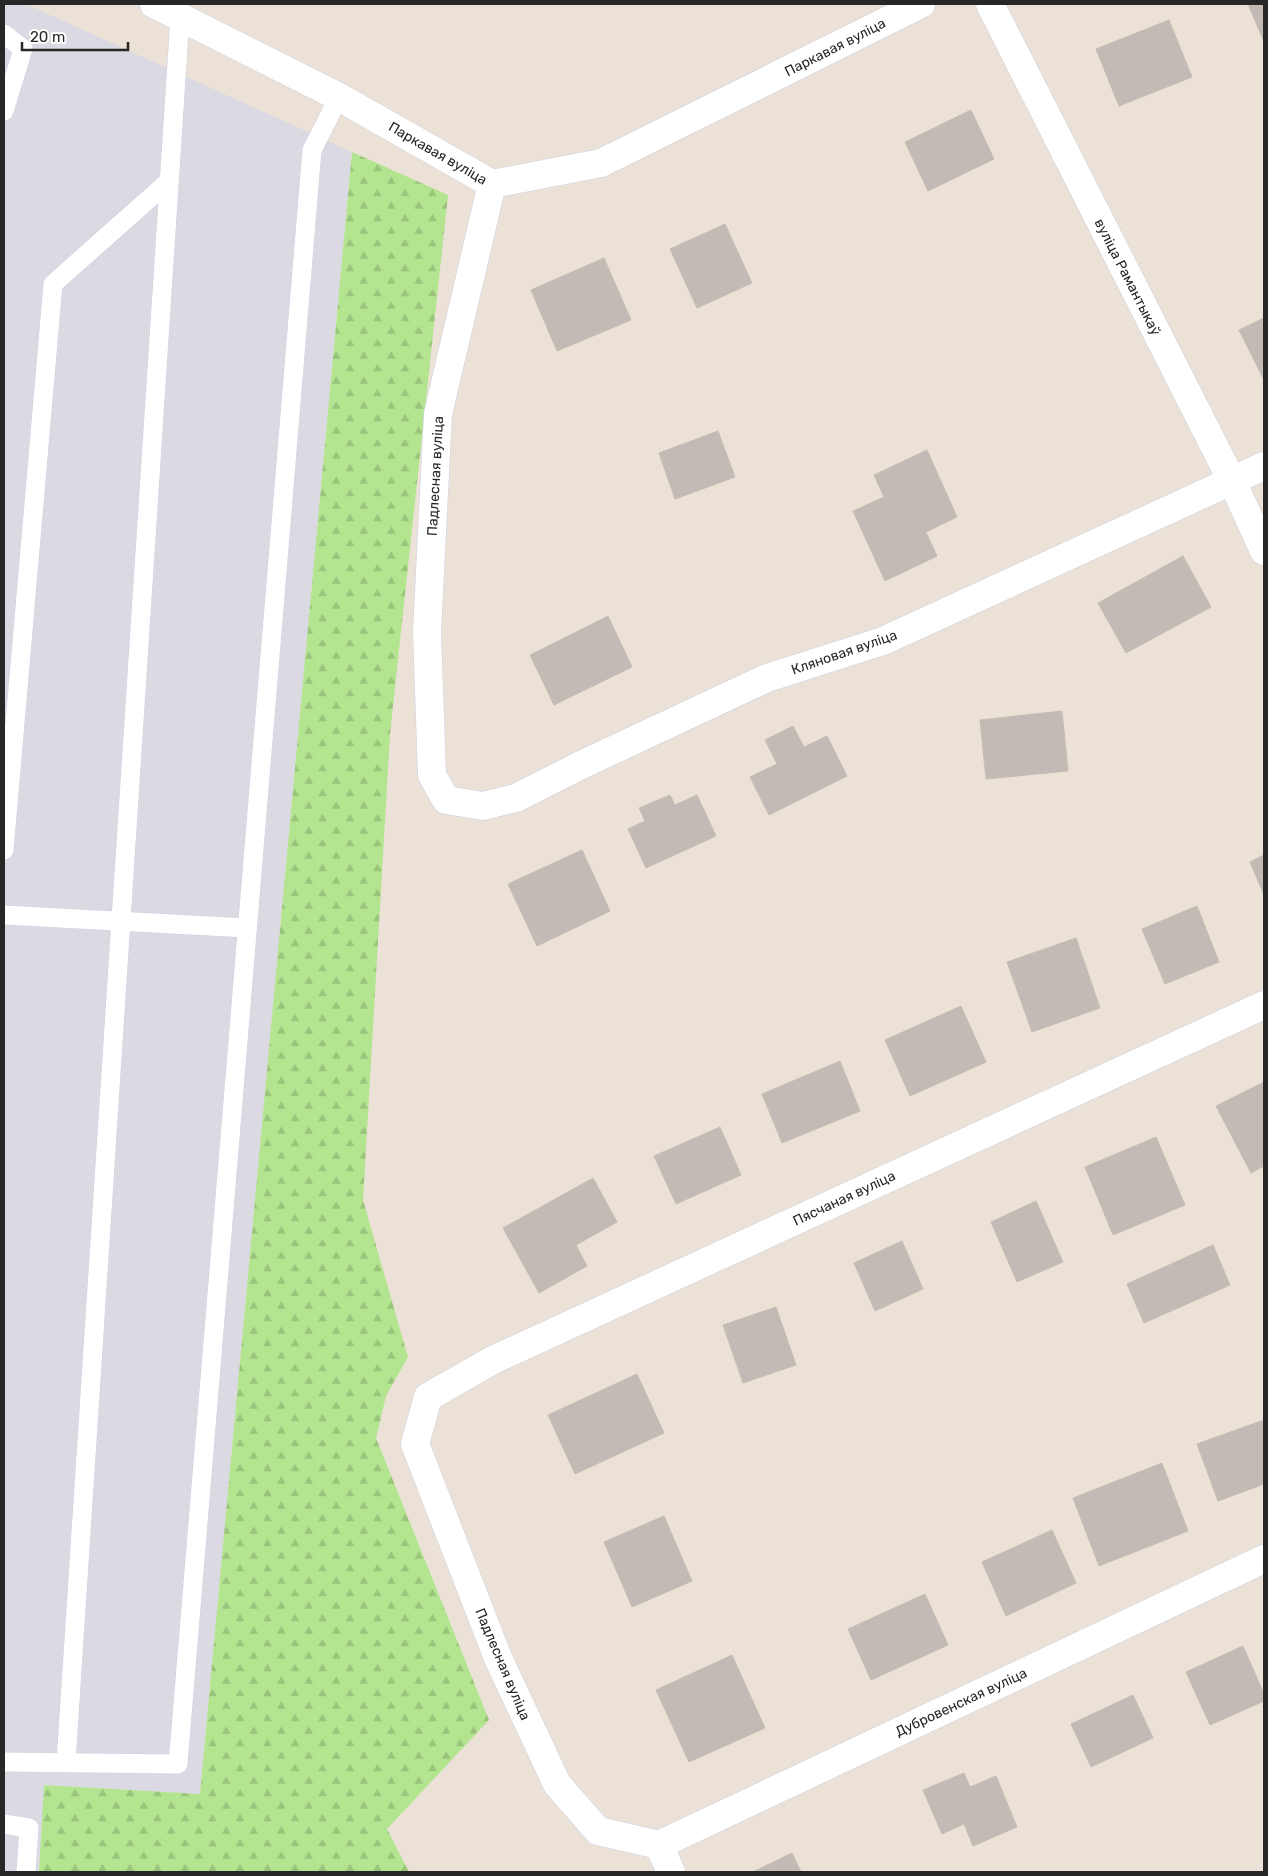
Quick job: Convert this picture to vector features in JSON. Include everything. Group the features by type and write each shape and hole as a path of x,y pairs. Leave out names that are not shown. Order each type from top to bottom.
{"street":[{"name":"Паркавая вуліца","path":"154,4 339,97 492,184 601,164 920,4"},
{"name":"вуліца Рамантыкаў","path":"990,4 1232,481 1264,551"},
{"name":"Падлесная вуліца","path":"432,774 427,632 438,414 492,184"},
{"name":"Кляновая вуліца","path":"432,774 446,800 484,806 516,798 579,766 767,678 883,641 1264,466"},
{"name":"Пясчаная вуліца","path":"428,1396 492,1360 1264,1005"},
{"name":"Падлесная вуліца","path":"428,1396 415,1444 498,1658 557,1784 598,1831 659,1845"},
{"name":"Дубровенская вуліца","path":"659,1845 1264,1559"},
{"path":"659,1845 671,1872"}],"lane":[{"path":"66,1762 180,17"},
{"path":"4,34 23,49 4,111"},
{"path":"4,1762 178,1764 312,150 339,97"},
{"path":"4,850 53,284 169,181"},
{"path":"4,915 247,928"},
{"path":"4,1824 29,1828 26,1872"}],"shaded area":[{"path":"4,4 26,4 352,152 200,1794 45,1785 39,1872 4,1872"}],"green space":[{"path":"352,152 448,195 390,734 363,1200 408,1357 386,1396 376,1438 489,1720 387,1829 409,1872 39,1872 44,1785 200,1794"}],"building":[{"path":"1248,4 1264,4 1264,42"},
{"path":"1169,20 1192,77 1119,106 1096,49"},
{"path":"971,110 994,159 928,191 905,142"},
{"path":"725,224 752,283 697,308 670,249"},
{"path":"604,258 631,320 557,351 531,290"},
{"path":"1264,318 1264,380 1239,330"},
{"path":"718,431 735,477 675,499 659,453"},
{"path":"927,450 957,517 926,532 937,556 885,581 853,511 884,497 874,475"},
{"path":"1183,556 1211,607 1126,653 1098,603"},
{"path":"608,616 632,667 554,705 530,655"},
{"path":"1062,711 1068,771 986,779 980,720"},
{"path":"793,726 804,747 827,736 847,776 769,815 750,777 777,764 765,740"},
{"path":"670,795 675,805 697,795 716,836 646,868 628,829 645,821 639,808"},
{"path":"582,850 610,911 537,946 508,884"},
{"path":"1264,855 1264,895 1250,862"},
{"path":"1197,906 1219,962 1165,984 1142,929"},
{"path":"1076,938 1100,1008 1032,1032 1007,962"},
{"path":"961,1006 986,1062 910,1096 885,1040"},
{"path":"840,1061 860,1111 782,1143 762,1094"},
{"path":"1264,1082 1264,1166 1251,1173 1216,1106"},
{"path":"720,1127 741,1175 676,1204 654,1156"},
{"path":"1156,1137 1185,1205 1113,1235 1085,1167"},
{"path":"593,1178 617,1222 576,1245 587,1266 539,1293 503,1228"},
{"path":"1036,1201 1063,1262 1017,1282 991,1222"},
{"path":"902,1241 923,1289 875,1311 854,1263"},
{"path":"1213,1245 1230,1285 1144,1323 1127,1284"},
{"path":"776,1307 796,1365 743,1383 723,1325"},
{"path":"637,1374 664,1433 575,1474 548,1415"},
{"path":"1264,1420 1264,1484 1218,1501 1197,1444"},
{"path":"1162,1463 1188,1531 1099,1566 1073,1498"},
{"path":"664,1516 692,1581 632,1607 604,1542"},
{"path":"1052,1530 1076,1583 1006,1616 982,1562"},
{"path":"925,1594 948,1645 871,1680 848,1629"},
{"path":"1243,1646 1264,1694 1264,1701 1210,1725 1186,1672"},
{"path":"732,1655 765,1728 689,1762 656,1690"},
{"path":"1133,1695 1153,1738 1091,1767 1071,1724"},
{"path":"964,1773 970,1787 996,1776 1017,1827 973,1846 964,1824 942,1834 923,1790"},
{"path":"792,1853 801,1872 753,1872"}]}
